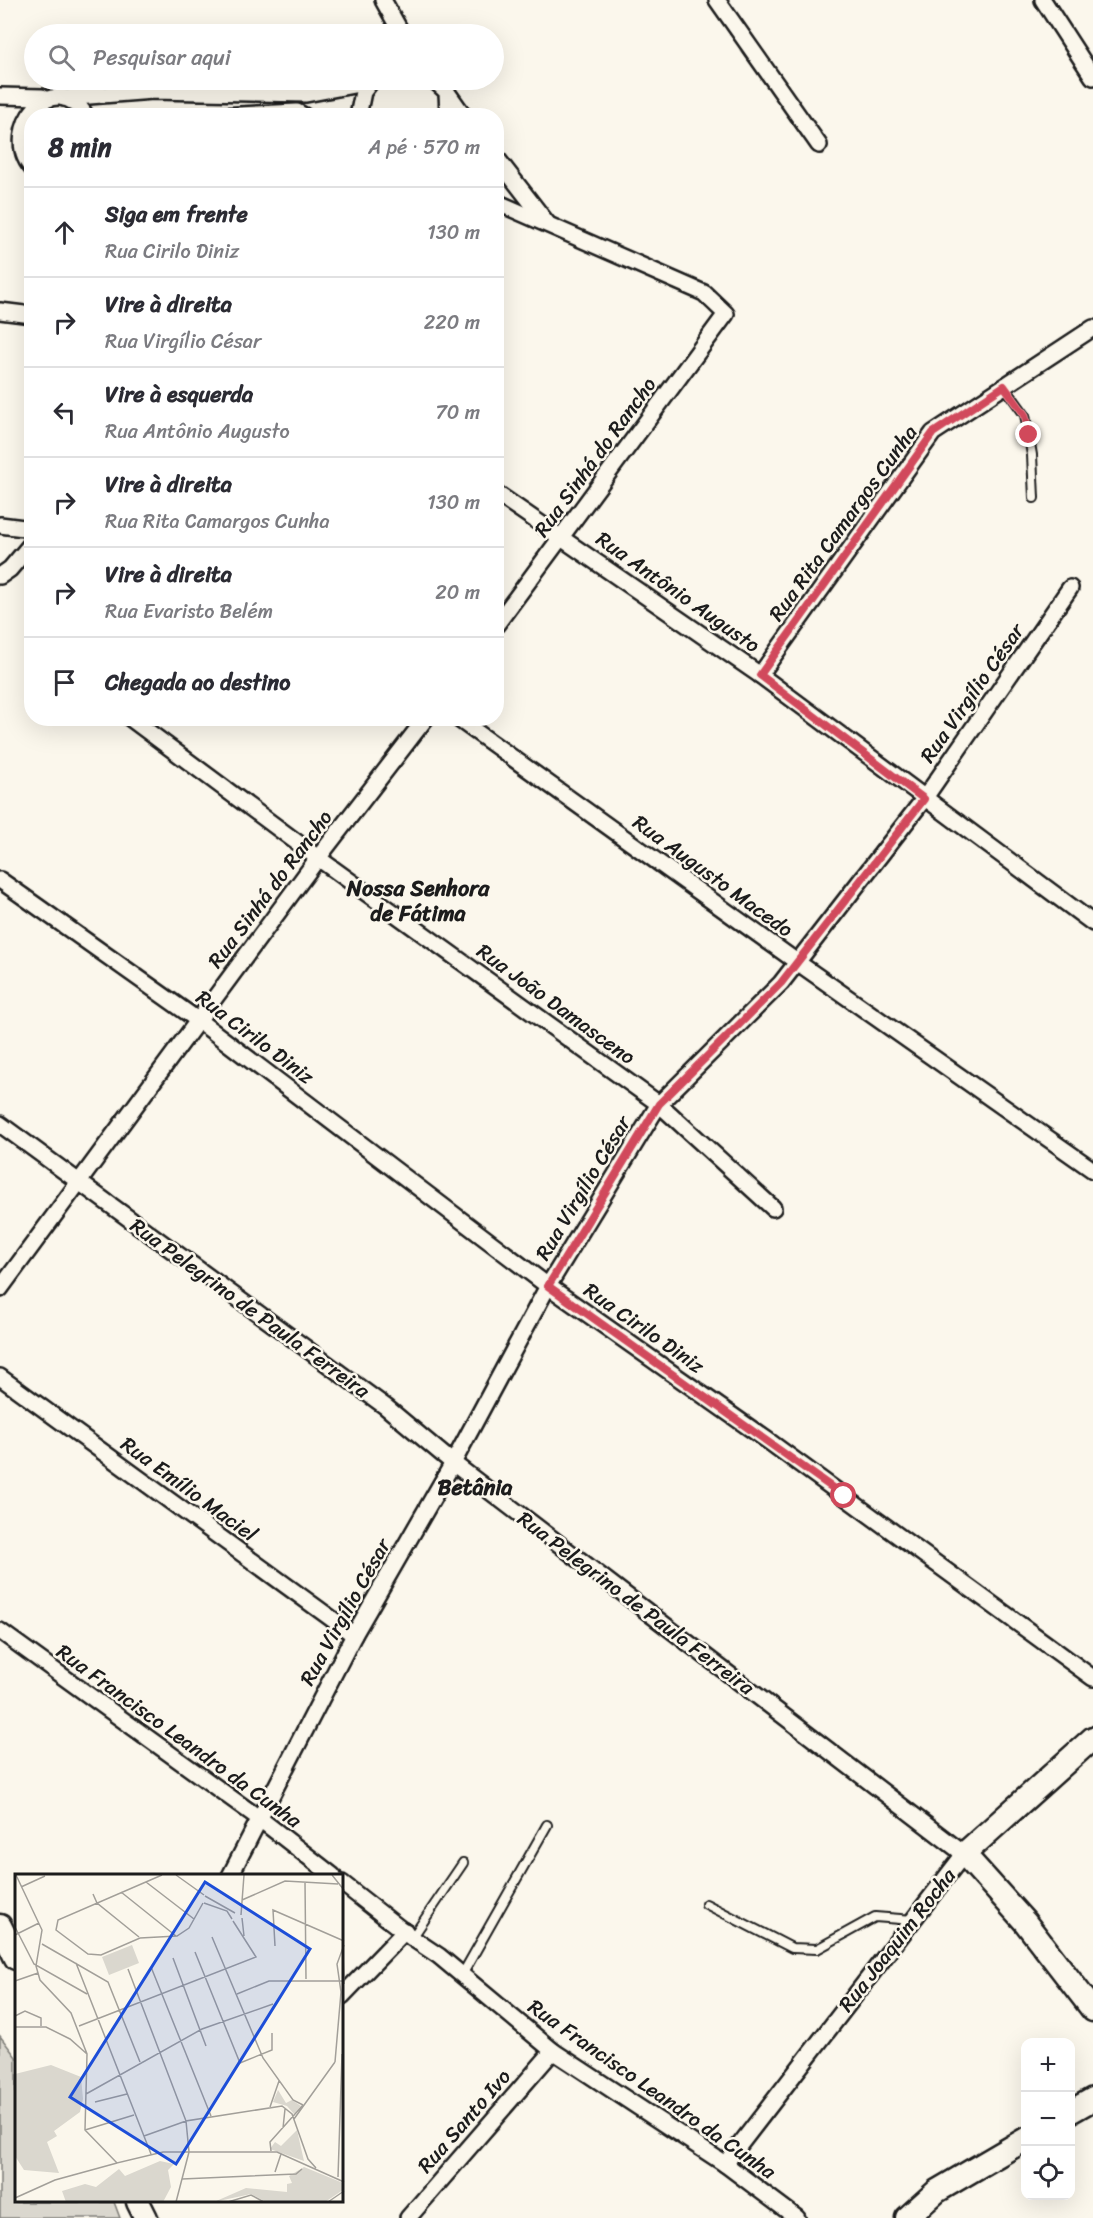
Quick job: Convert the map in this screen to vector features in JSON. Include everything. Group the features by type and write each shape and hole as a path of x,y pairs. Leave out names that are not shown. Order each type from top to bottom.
{"main road":[{"name":"Rua Joaquim Rocha","path":"964,1854 1093,1738"},
{"name":"Rua Pelegrino de Paula Ferreira","path":"964,1854 1025,1922 1093,2010"},
{"path":"0,1926 15,1956"},
{"path":"1075,2110 1093,2099"},
{"path":"907,2218 937,2191 1021,2142"},
{"path":"138,2203 146,2218"}],"street":[{"path":"383,0 390,24"},
{"path":"717,0 819,145"},
{"path":"1042,0 1093,77"},
{"path":"0,96 59,98 153,91 306,94 326,90"},
{"path":"359,108 366,90"},
{"path":"447,92 448,108"},
{"path":"447,92 458,108"},
{"path":"27,108 30,104 59,98 74,103 79,108"},
{"path":"24,113 16,124 15,143 24,160"},
{"path":"7,144 24,163"},
{"path":"504,167 549,226"},
{"path":"504,206 549,226"},
{"name":"Rua Sinhá do Rancho","path":"504,614 726,314 704,293 549,226"},
{"path":"0,311 24,314"},
{"name":"Rua Rita Camargos Cunha","path":"760,675 933,433 1093,328"},
{"name":"Rua Antônio Augusto","path":"504,498 760,675 1093,923"},
{"path":"0,525 24,528"},
{"path":"0,576 10,569 24,552"},
{"name":"Rua Virgílio César","path":"231,1874 354,1635 453,1464 548,1286 659,1104 781,983 924,799 1070,588"},
{"name":"Rua João Damasceno","path":"141,726 318,858 659,1104 773,1208"},
{"name":"Rua Sinhá do Rancho","path":"0,1289 318,858 420,726"},
{"name":"Rua Augusto Macedo","path":"468,726 797,962 1093,1170"},
{"name":"Rua Cirilo Diniz","path":"0,880 199,1020 548,1286 777,1447 1093,1678"},
{"name":"Rua Pelegrino de Paula Ferreira","path":"0,1124 386,1407 453,1464 964,1854"},
{"name":"Rua Emílio Maciel","path":"0,1377 354,1635"},
{"name":"Rua Francisco Leandro da Cunha","path":"0,1631 260,1819 330,1874"},
{"name":"Rua Joaquim Rocha","path":"725,2164 964,1854"},
{"name":"Rua Francisco Leandro da Cunha","path":"344,1885 439,1956 553,2051 725,2164 797,2218"},
{"path":"344,1994 409,1935"},
{"name":"Rua Santo Ivo","path":"408,2218 553,2051"}],"lane":[{"path":"1004,386 1025,415 1032,455 1034,498"},
{"path":"462,1976 547,1825"},
{"path":"409,1935 463,1863"},
{"path":"706,1904 792,1948 802,1950 817,1949 875,1917 913,1920"}],"shaded area":[{"path":"0,2036 15,2056 15,2203 114,2203 120,2218 0,2218"}],"district":[{"name":"Nossa Senhora de Fátima","path":"418,900"},
{"name":"Betânia","path":"475,1487"}],"route":[{"path":"844,1496 548,1286 659,1104 781,983 924,799 760,675 933,433 1004,386 1025,415 1029,435"}]}
